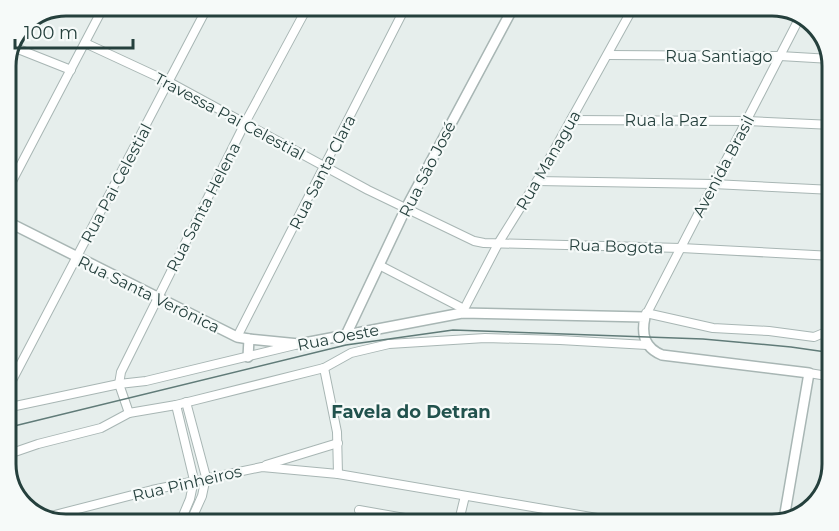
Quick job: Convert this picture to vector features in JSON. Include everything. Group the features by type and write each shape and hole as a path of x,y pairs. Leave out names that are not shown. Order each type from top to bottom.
{"street":[{"name":"Rua São José","path":"346,335 406,208 508,16"},
{"name":"Rua Managua","path":"463,311 499,242 537,181 629,16"},
{"path":"17,172 98,17"},
{"name":"Rua Pai Celestial","path":"17,371 202,17"},
{"name":"Rua Santa Helena","path":"119,384 121,372 158,297 245,123 302,17"},
{"name":"Rua Santa Clara","path":"237,337 401,17"},
{"name":"Avenida Brasil","path":"646,315 797,23"},
{"name":"Travessa Pai Celestial","path":"85,43 169,82 324,167 406,208"},
{"path":"20,50 71,70"},
{"name":"Rua Santiago","path":"608,56 780,56 822,58"},
{"name":"Rua la Paz","path":"571,120 747,121 822,124"},
{"path":"537,181 713,184 822,189"},
{"name":"Rua Bogota","path":"406,208 465,238 484,243 681,248 822,255"},
{"name":"Rua Santa Verônica","path":"17,227 237,337 299,344"},
{"path":"379,265 463,311"},
{"name":"Rua Oeste","path":"17,406 119,384 146,381 299,344 463,311 646,315 713,328 769,331 814,337 822,335"},
{"path":"646,315 643,327 647,345"},
{"name":"Rua Oeste","path":"17,451 101,428 129,414 176,405 324,368 351,353 406,341 484,338 647,345 654,352 671,357 822,375"},
{"path":"248,357 249,339"},
{"path":"324,368 338,443 338,474"},
{"path":"785,513 809,373"},
{"path":"119,384 129,414"},
{"path":"186,402 206,477 202,496 194,514"},
{"path":"176,405 194,480 184,514"},
{"name":"Rua Pinheiros","path":"61,514 206,477 262,467 338,443"},
{"name":"Rua Pinheiros","path":"262,467 338,474 561,514"},
{"path":"461,514 465,496"},
{"path":"359,510 382,514"}],"tram line":[{"path":"17,425 346,345 453,330 703,339 822,351"}],"district":[{"name":"Favela do Detran","path":"411,412"}]}
